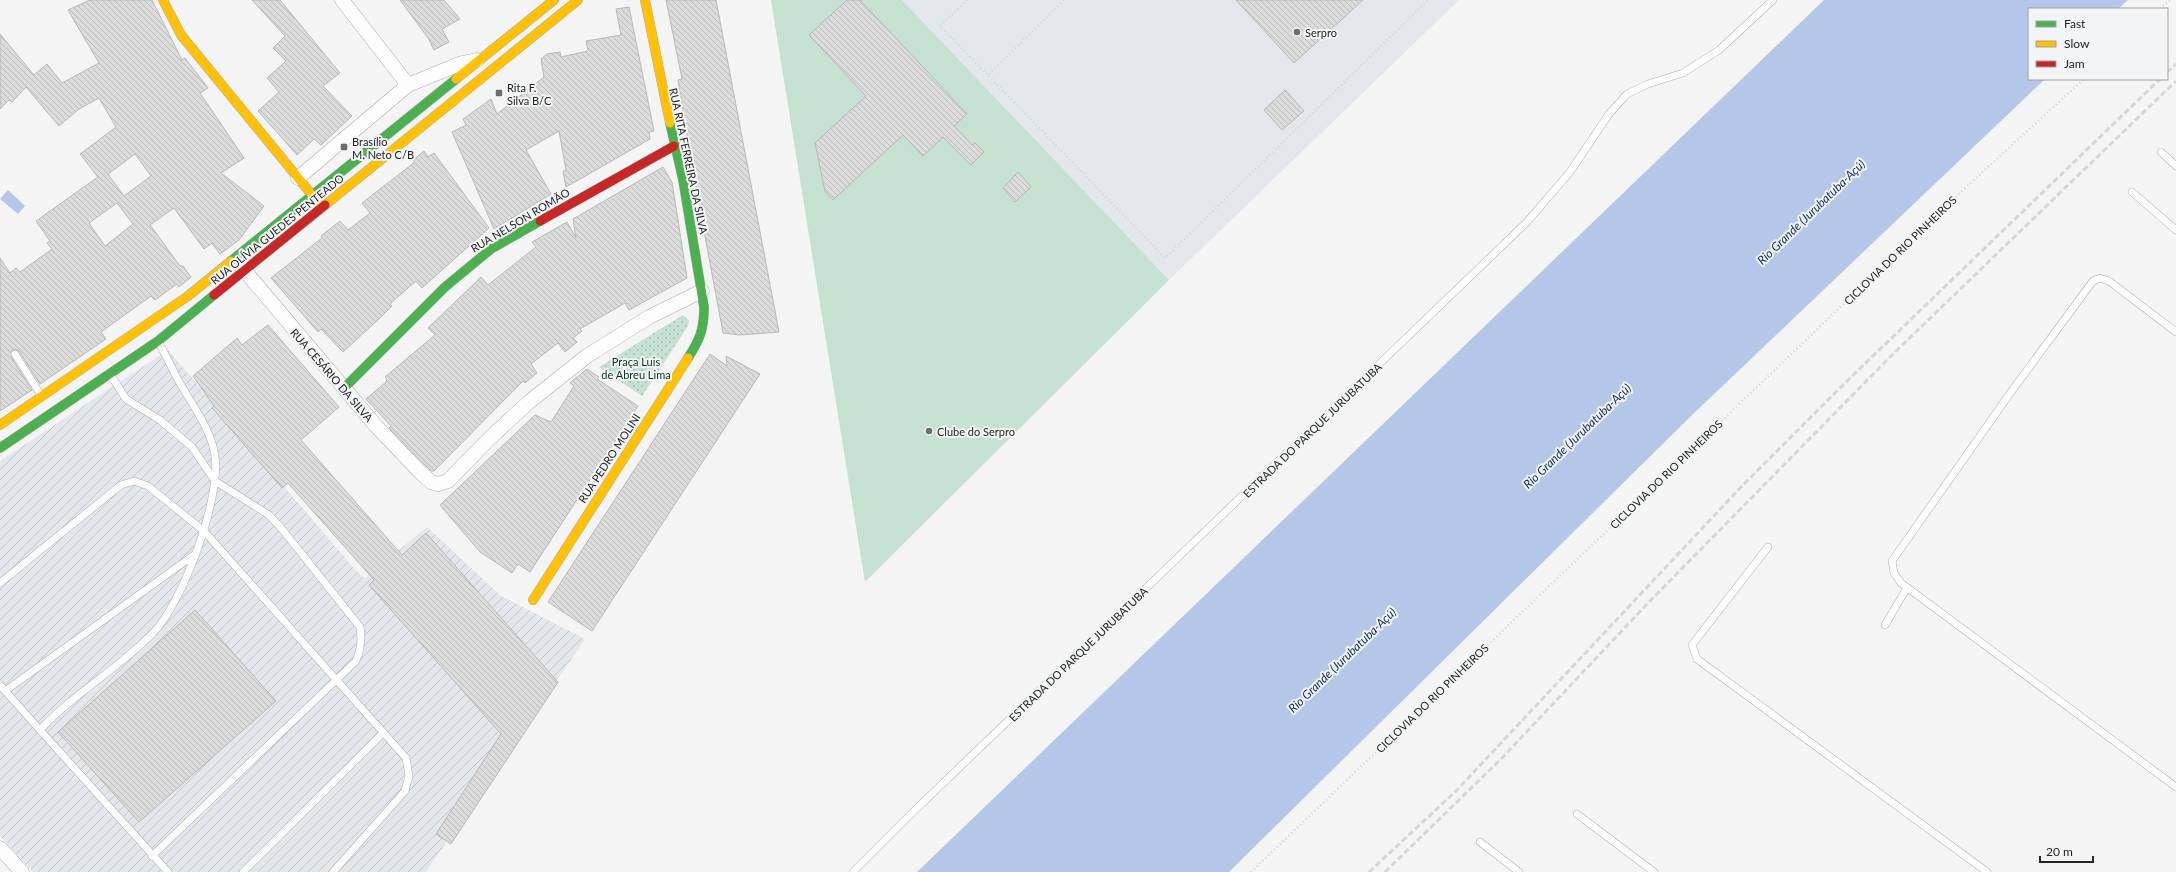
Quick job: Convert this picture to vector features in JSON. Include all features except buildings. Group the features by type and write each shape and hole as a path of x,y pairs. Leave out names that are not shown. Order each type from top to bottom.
{"main road":[{"path":"163,0 181,35 322,207"},
{"name":"RUA OLÍVIA GUEDES PENTEADO","path":"0,425 188,296 554,0"},
{"name":"RUA OLÍVIA GUEDES PENTEADO","path":"0,448 158,341 578,0"},
{"name":"RUA RITA FERREIRA DA SILVA","path":"645,0 674,146 683,180 702,291 704,328"},
{"name":"RUA NELSON ROMÃO","path":"344,388 445,287 486,253 625,172 674,146"},
{"name":"RUA PEDRO MOLINI","path":"533,600 698,343 704,328"},
{"path":"123,342 133,358"}],"street":[{"path":"342,0 408,85"},
{"path":"298,178 408,85 462,63 480,60"},
{"name":"RUA CESÁRIO DA SILVA","path":"235,258 344,388 413,465 431,482 438,484 448,481 490,438 529,402 587,356 649,317 702,291"},
{"path":"0,848 22,872"}],"lane":[{"name":"ESTRADA DO PARQUE JURUBATUBA","path":"853,872 912,813 1527,222 1570,172 1609,114 1627,94 1648,84 1683,72 1719,50 1773,0"},
{"path":"2161,152 2176,166"},
{"path":"2132,192 2176,230"},
{"path":"2176,332 2109,281 2100,278 2093,281 2011,392 1892,561 1894,572 1901,583 1907,588 2176,787"},
{"path":"40,730 153,633 170,610 196,554 204,531 215,481 215,455 204,424 158,341"},
{"path":"15,354 42,397"},
{"path":"110,373 126,399 160,420 192,447 215,481 238,494 274,520 360,627 361,650 356,661 337,681 152,856"},
{"path":"0,582 121,485 134,481 148,486 204,531 406,758 409,776 405,791 333,872"},
{"path":"1768,547 1692,645 1697,659 1987,872"},
{"path":"5,691 196,554"},
{"path":"1886,625 1907,588"},
{"path":"0,685 152,856 168,872"},
{"path":"244,872 383,733"},
{"path":"1577,814 1654,872"},
{"path":"1480,842 1519,872"}],"path":[{"path":"966,0 940,26 1165,258 1428,0"},
{"path":"988,75 1064,0"},
{"path":"2161,8 2170,0"},
{"name":"CICLOVIA DO RIO PINHEIROS","path":"1251,872 1945,206 2083,80"}],"shaded area":[{"name":"Serpro","path":"902,0 1459,0 1169,280"},
{"path":"168,350 357,572 365,578 427,527 501,596 585,639 426,872 33,872 0,836 0,461"}],"green space":[{"name":"Clube do Serpro","path":"771,0 902,0 1169,280 865,582"},
{"name":"Praça Luis de Abreu Lima","path":"683,315 689,321 688,326 642,396 599,367"}],"water":[{"name":"Rio Grande (Jurubatuba-Açú)","path":"1824,0 2128,0 2119,8 2028,8 2028,80 2044,80 1690,417 1229,872 917,872"},
{"path":"8,190 25,206 18,214 0,199"}],"railway":[{"path":"2168,71 2176,64"},
{"path":"1369,872 1456,791 1741,487 1845,383 2159,80"},
{"path":"1385,872 1502,758 1648,603 1891,356 2176,81"}],"traffic: fast":[{"path":"231,261 456,79"},
{"path":"670,123 683,180 704,307 702,328 696,345 688,358"},
{"path":"344,388 445,287 491,249 540,221"},
{"path":"0,448 158,341 214,295"}],"traffic: slow":[{"path":"163,0 181,35 321,206"},
{"path":"456,79 554,0"},
{"path":"325,205 578,0"},
{"path":"645,0 670,123"},
{"path":"0,425 188,296 231,261"},
{"path":"533,600 688,358"}],"traffic: jam":[{"path":"540,221 674,146"},
{"path":"214,295 325,205"}],"place":[{"name":"Serpro","path":"1297,32"},
{"name":"Rita F. Silva B/C","path":"499,93"},
{"name":"Brasílio M. Neto C/B","path":"344,147"},
{"name":"Clube do Serpro","path":"929,431"}]}
